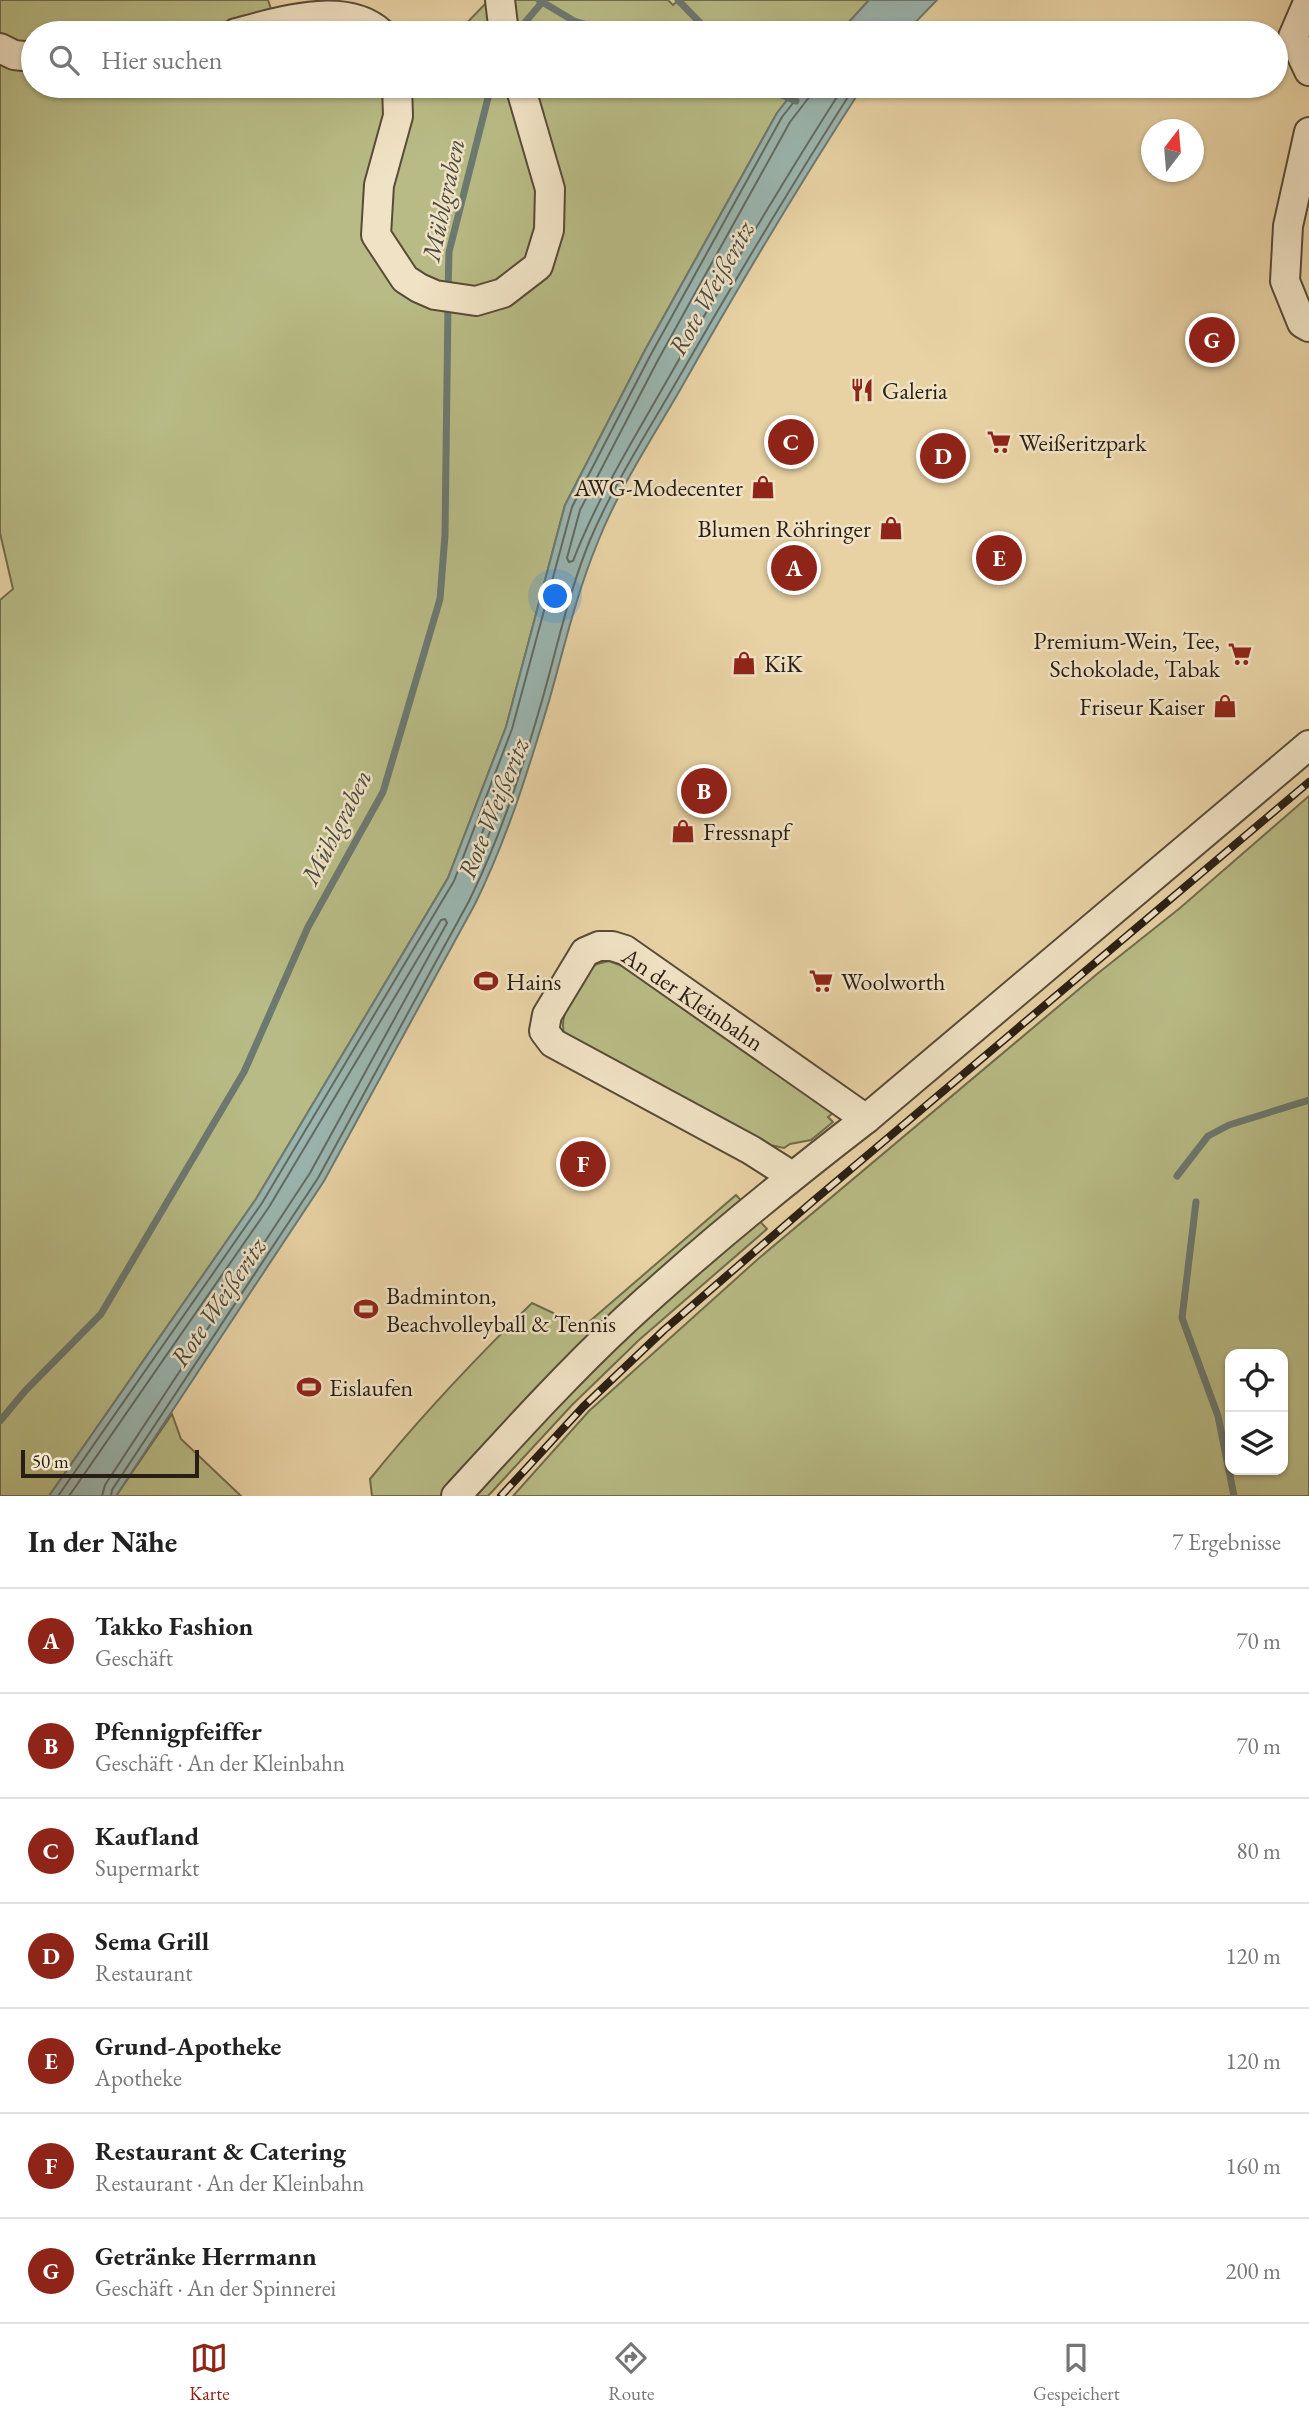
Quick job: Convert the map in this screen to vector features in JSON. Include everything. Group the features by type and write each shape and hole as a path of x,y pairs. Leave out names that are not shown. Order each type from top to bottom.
{"street":[{"path":"500,0 503,21"},
{"path":"1308,0 1293,37 1309,71"},
{"path":"283,21 307,15 342,13 363,21"},
{"path":"0,48 21,56"},
{"path":"397,98 398,117 379,185 376,234 405,279 435,295 476,301 503,293 538,266 549,230 550,189 523,98"},
{"path":"1309,132 1288,226 1285,281 1302,323 1309,327"},
{"path":"456,1496 624,1321 792,1176 866,1119 1309,745"},
{"name":"An der Kleinbahn","path":"792,1176 751,1150 553,1043 544,1031 547,1015 585,952 599,946 625,950 866,1119"}],"green space":[{"path":"0,0 268,0 275,21 21,21 21,98 789,98 777,113 644,352 565,505 506,727 448,878 256,1199 49,1496 0,1496 0,600 13,589 0,533"},
{"path":"489,0 668,0 673,5 679,0 869,0 850,21 469,21"},
{"path":"1309,796 1309,1496 513,1496 589,1411 758,1259 1097,974 1180,908"},
{"path":"609,961 622,966 692,1012 833,1113 828,1117 833,1122 811,1140 790,1144 784,1148 765,1144 567,1039 563,1022 569,1003 590,969"},
{"path":"736,1195 767,1229 639,1340 572,1405 488,1496 372,1496 370,1479 389,1456 448,1389 532,1303 583,1327"},
{"path":"172,1414 181,1439 241,1496 116,1496"}],"water":[{"path":"869,0 937,0 917,21 850,21"},
{"name":"Rote Weißeritz","path":"789,98 855,98 747,275 615,504 583,583 516,804 475,904 324,1181 116,1496 49,1496 256,1199 448,878 506,727 565,505 644,352 777,113"}],"waterway":[{"path":"539,0 574,21"},
{"name":"Mühlgraben","path":"526,21 544,0"},
{"name":"Mühlgraben","path":"678,0 698,21"},
{"name":"Mühlgraben","path":"448,292 449,252 488,98"},
{"path":"789,98 796,101"},
{"name":"Mühlgraben","path":"0,1421 25,1391 101,1314 244,1072 308,927 383,792 440,599 445,535 448,304"},
{"path":"1177,1176 1208,1136 1229,1125 1309,1100"},
{"path":"1196,1202 1182,1318 1218,1416 1234,1496"}],"railway":[{"path":"501,1496 583,1407 664,1330 1309,782"}],"place":[{"name":"Getränke Herrmann","path":"1212,340"},
{"name":"Galeria","path":"862,390"},
{"name":"Kaufland","path":"791,442"},
{"name":"Weißeritzpark","path":"999,442"},
{"name":"Sema Grill","path":"943,456"},
{"name":"AWG-Modecenter","path":"763,487"},
{"name":"Blumen Röhringer","path":"891,528"},
{"name":"Grund-Apotheke","path":"999,558"},
{"name":"Takko Fashion","path":"794,568"},
{"name":"Premium-Wein, Tee, Schokolade, Tabak","path":"1240,654"},
{"name":"KiK","path":"744,663"},
{"name":"Friseur Kaiser","path":"1225,706"},
{"name":"Pfennigpfeiffer","path":"704,791"},
{"name":"Fressnapf","path":"683,831"},
{"name":"Hains","path":"486,981"},
{"name":"Woolworth","path":"821,981"},
{"name":"Restaurant & Catering","path":"583,1164"},
{"name":"Badminton, Beachvolleyball & Tennis","path":"366,1309"},
{"name":"Eislaufen","path":"309,1387"}]}
